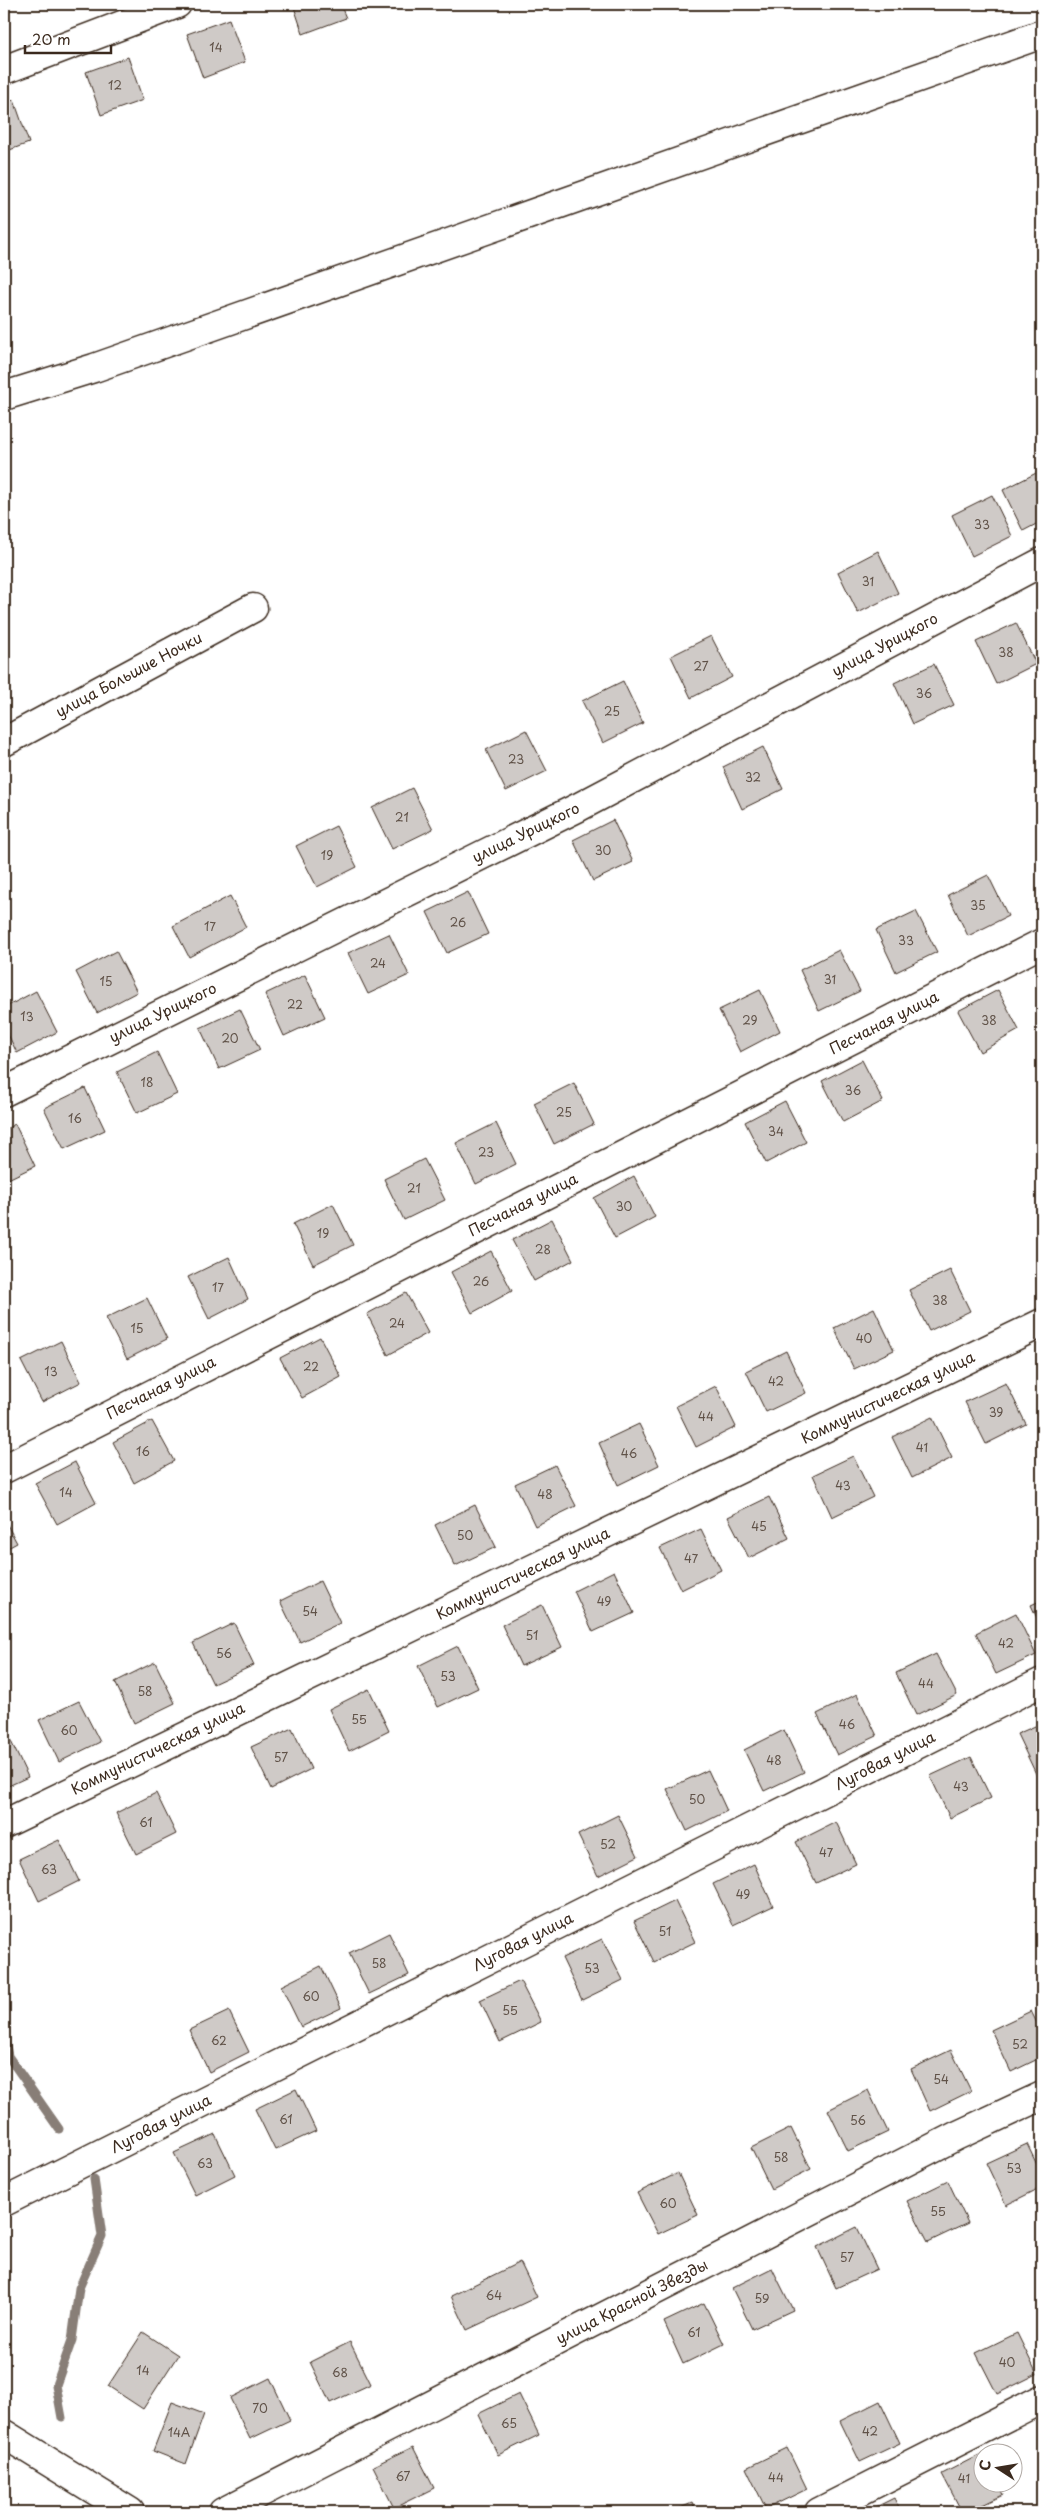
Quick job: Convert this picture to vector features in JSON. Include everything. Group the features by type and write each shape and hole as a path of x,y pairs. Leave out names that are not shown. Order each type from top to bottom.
{"street":[{"path":"4,70 177,4"},
{"path":"4,396 94,368 1042,34"},
{"name":"улица Урицкого","path":"4,1092 579,807 1042,562"},
{"name":"улица Большие Ночки","path":"4,742 253,608"},
{"name":"Песчаная улица","path":"4,1469 1042,943"},
{"name":"Коммунистическая улица","path":"4,1824 1041,1327"},
{"name":"Луговая улица","path":"4,2202 1042,1682"},
{"name":"улица Красной Звезды","path":"223,2512 956,2136 1042,2096"},
{"path":"819,2512 1042,2399"},
{"path":"4,2434 126,2511"}],"building":[{"path":"293,4 340,4 346,18 303,34"},
{"path":"229,19 245,62 203,78 187,34"},
{"path":"128,57 143,100 101,115 86,72"},
{"path":"14,100 29,143 4,152 4,103"},
{"path":"1042,470 1042,521 1023,531 1003,490"},
{"path":"992,495 1012,536 972,556 952,515"},
{"path":"878,551 898,593 858,613 838,572"},
{"path":"1016,623 1036,664 996,684 976,642"},
{"path":"711,636 732,677 691,698 671,656"},
{"path":"934,664 954,705 913,724 894,683"},
{"path":"623,681 643,723 603,743 582,701"},
{"path":"526,730 547,771 506,791 486,750"},
{"path":"763,747 783,789 742,809 723,767"},
{"path":"412,788 433,829 392,849 372,808"},
{"path":"613,820 633,862 593,881 573,840"},
{"path":"336,826 357,867 317,887 296,846"},
{"path":"988,875 1008,916 968,936 948,895"},
{"path":"468,892 488,934 447,953 427,912"},
{"path":"230,896 246,927 189,957 173,926"},
{"path":"916,911 937,952 896,972 876,930"},
{"path":"389,934 409,975 368,994 348,953"},
{"path":"839,950 860,991 819,1011 800,970"},
{"path":"116,951 137,992 97,1013 76,972"},
{"path":"305,975 325,1017 284,1036 265,994"},
{"path":"760,990 780,1031 740,1052 719,1010"},
{"path":"998,990 1019,1030 980,1052 958,1011"},
{"path":"36,991 57,1032 17,1053 4,1026 4,1008"},
{"path":"240,1009 260,1050 219,1069 200,1028"},
{"path":"157,1052 177,1094 137,1113 117,1072"},
{"path":"862,1060 883,1101 843,1122 822,1081"},
{"path":"574,1083 594,1124 554,1144 534,1103"},
{"path":"85,1088 105,1130 64,1149 44,1108"},
{"path":"785,1101 806,1142 766,1163 745,1122"},
{"path":"496,1123 516,1164 476,1184 456,1143"},
{"path":"15,1124 35,1166 4,1181 4,1130"},
{"path":"424,1159 445,1200 404,1220 384,1179"},
{"path":"634,1176 655,1217 615,1238 594,1198"},
{"path":"333,1204 353,1245 313,1265 293,1224"},
{"path":"552,1219 573,1260 534,1281 512,1240"},
{"path":"491,1251 512,1291 472,1313 451,1272"},
{"path":"229,1257 248,1299 209,1319 188,1277"},
{"path":"950,1270 970,1311 929,1331 909,1290"},
{"path":"406,1293 428,1333 388,1355 367,1314"},
{"path":"147,1298 167,1339 127,1359 106,1318"},
{"path":"874,1308 894,1350 854,1369 834,1328"},
{"path":"320,1337 341,1377 302,1398 280,1358"},
{"path":"61,1341 81,1382 42,1402 21,1361"},
{"path":"786,1351 806,1393 766,1412 746,1371"},
{"path":"1006,1383 1026,1424 986,1444 965,1402"},
{"path":"716,1386 736,1427 696,1447 676,1406"},
{"path":"932,1417 952,1458 912,1478 892,1437"},
{"path":"152,1421 174,1461 134,1483 113,1442"},
{"path":"639,1424 659,1465 618,1485 599,1443"},
{"path":"853,1456 873,1497 832,1517 813,1475"},
{"path":"75,1462 96,1503 57,1524 35,1483"},
{"path":"555,1465 576,1506 535,1526 515,1484"},
{"path":"769,1497 789,1538 749,1558 728,1517"},
{"path":"475,1505 496,1547 455,1566 435,1525"},
{"path":"4,1519 17,1543 4,1550"},
{"path":"701,1529 721,1570 681,1590 660,1548"},
{"path":"614,1571 634,1613 593,1632 574,1591"},
{"path":"320,1581 340,1623 300,1642 280,1601"},
{"path":"1042,1600 1042,1629 1031,1605"},
{"path":"542,1605 562,1647 521,1666 502,1625"},
{"path":"1016,1613 1036,1655 996,1674 976,1633"},
{"path":"234,1623 254,1665 213,1684 193,1643"},
{"path":"458,1646 478,1688 438,1707 418,1666"},
{"path":"936,1654 957,1695 916,1715 896,1673"},
{"path":"155,1662 175,1703 134,1723 115,1682"},
{"path":"369,1689 389,1731 349,1751 329,1709"},
{"path":"857,1694 877,1736 837,1755 817,1714"},
{"path":"79,1701 100,1742 59,1762 39,1720"},
{"path":"1042,1723 1042,1773 1037,1776 1017,1734"},
{"path":"292,1728 311,1769 271,1789 251,1747"},
{"path":"784,1730 804,1772 764,1791 744,1750"},
{"path":"8,1735 28,1777 4,1788 4,1737"},
{"path":"971,1757 991,1798 950,1818 930,1776"},
{"path":"708,1770 727,1811 687,1831 667,1789"},
{"path":"156,1793 176,1834 136,1854 116,1813"},
{"path":"618,1815 638,1856 598,1876 578,1835"},
{"path":"836,1822 856,1864 816,1883 796,1842"},
{"path":"59,1840 79,1881 39,1901 19,1859"},
{"path":"754,1864 773,1906 733,1925 713,1884"},
{"path":"675,1901 695,1942 654,1962 634,1921"},
{"path":"389,1933 409,1975 369,1994 349,1953"},
{"path":"602,1939 623,1980 582,2000 562,1958"},
{"path":"321,1966 341,2008 301,2027 281,1986"},
{"path":"520,1981 541,2022 500,2042 480,2000"},
{"path":"229,2011 249,2052 209,2072 189,2030"},
{"path":"1031,2011 1042,2033 1042,2057 1011,2072 991,2030"},
{"path":"951,2050 971,2091 930,2111 911,2069"},
{"path":"296,2089 316,2131 275,2150 255,2109"},
{"path":"868,2090 888,2132 848,2151 828,2110"},
{"path":"791,2128 811,2169 771,2189 751,2148"},
{"path":"215,2134 235,2175 195,2195 174,2153"},
{"path":"1027,2144 1042,2175 1042,2187 1006,2205 986,2163"},
{"path":"678,2173 698,2215 658,2234 637,2193"},
{"path":"948,2181 968,2223 928,2242 907,2201"},
{"path":"857,2227 877,2269 836,2288 817,2247"},
{"path":"520,2262 537,2297 467,2330 451,2296"},
{"path":"772,2268 793,2310 752,2329 732,2288"},
{"path":"704,2303 724,2344 683,2364 664,2322"},
{"path":"143,2332 178,2355 143,2409 108,2386"},
{"path":"1017,2333 1037,2374 997,2394 976,2353"},
{"path":"350,2342 371,2384 330,2403 310,2362"},
{"path":"270,2378 290,2420 250,2439 230,2398"},
{"path":"519,2394 539,2435 498,2455 478,2414"},
{"path":"880,2401 900,2443 860,2462 840,2421"},
{"path":"172,2402 204,2414 186,2464 153,2451"},
{"path":"413,2447 434,2488 394,2508 373,2466"},
{"path":"787,2448 807,2489 766,2509 746,2468"},
{"path":"974,2458 974,2494 1003,2495 968,2512 962,2512 942,2474"},
{"path":"894,2498 901,2512 866,2512"},
{"path":"692,2503 696,2512 671,2512"}],"waterway":[{"path":"4,2036 8,2056 59,2129"},
{"path":"62,2418 56,2385 72,2340 79,2288 102,2236 94,2179"}]}
